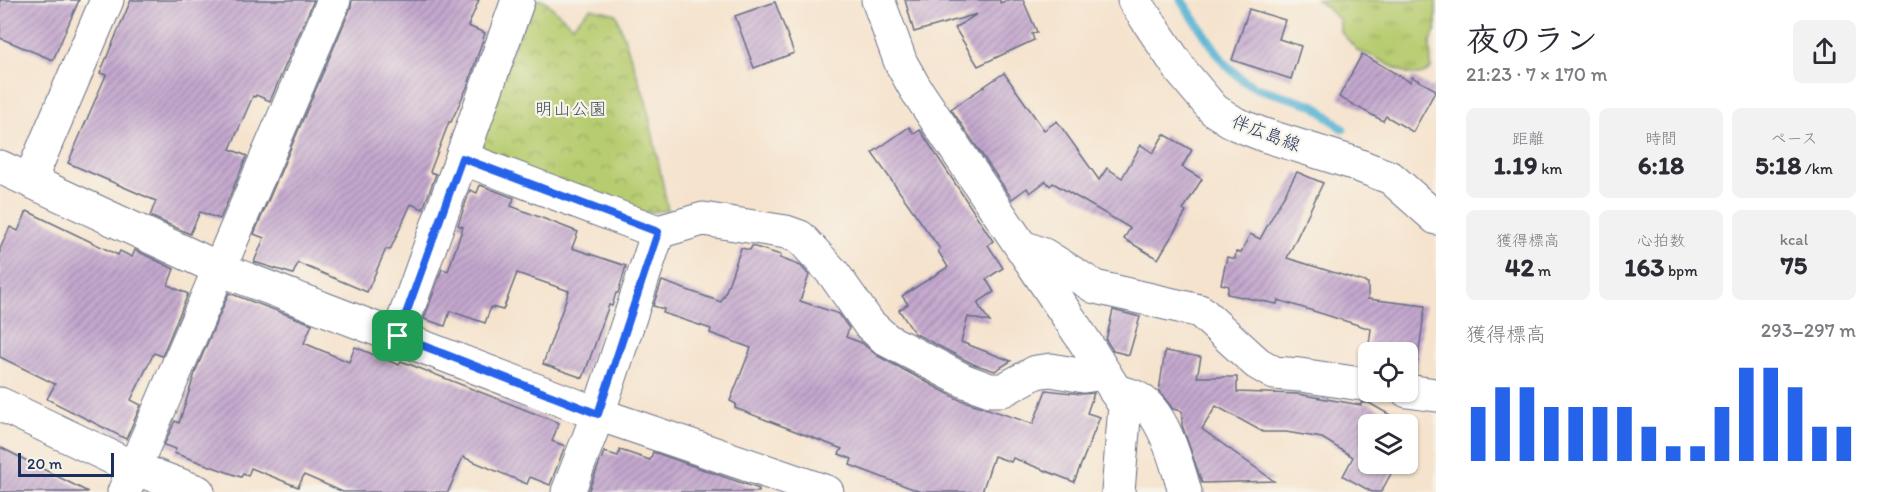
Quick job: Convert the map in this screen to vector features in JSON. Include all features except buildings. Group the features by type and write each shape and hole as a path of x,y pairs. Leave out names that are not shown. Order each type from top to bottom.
{"street":[{"path":"30,180 106,0"},
{"path":"129,480 334,0"},
{"path":"398,336 518,0"},
{"path":"878,0 901,63 915,88 1125,406 1118,492"},
{"name":"伴広島線","path":"1134,0 1182,72 1214,110 1236,124 1264,135 1350,162 1391,178 1436,218"},
{"path":"462,158 658,232 703,219 786,232 800,237 834,274 869,324 887,340 965,381 990,390 1003,390 1036,372 1051,370 1110,382 1138,398 1153,413 1170,445 1185,492"},
{"path":"0,167 220,269 598,414 827,492"},
{"path":"568,492 598,414 658,232"},
{"path":"1021,247 1044,255 1095,287 1200,311 1257,363 1274,373 1358,384"},
{"path":"1418,393 1436,395"},
{"path":"0,404 129,480 198,492"}],"green space":[{"name":"明山公園","path":"531,0 544,0 572,26 591,8 616,14 646,101 668,210 641,213 484,157 479,139"},
{"path":"1318,0 1436,0 1436,30 1430,42 1431,68 1424,74 1406,73 1359,52 1340,31 1340,20"}],"waterway":[{"path":"1181,0 1225,64 1244,81 1257,88 1314,105 1343,129"}],"route":[{"path":"462,158 658,232 598,414 398,336 462,158"}]}
